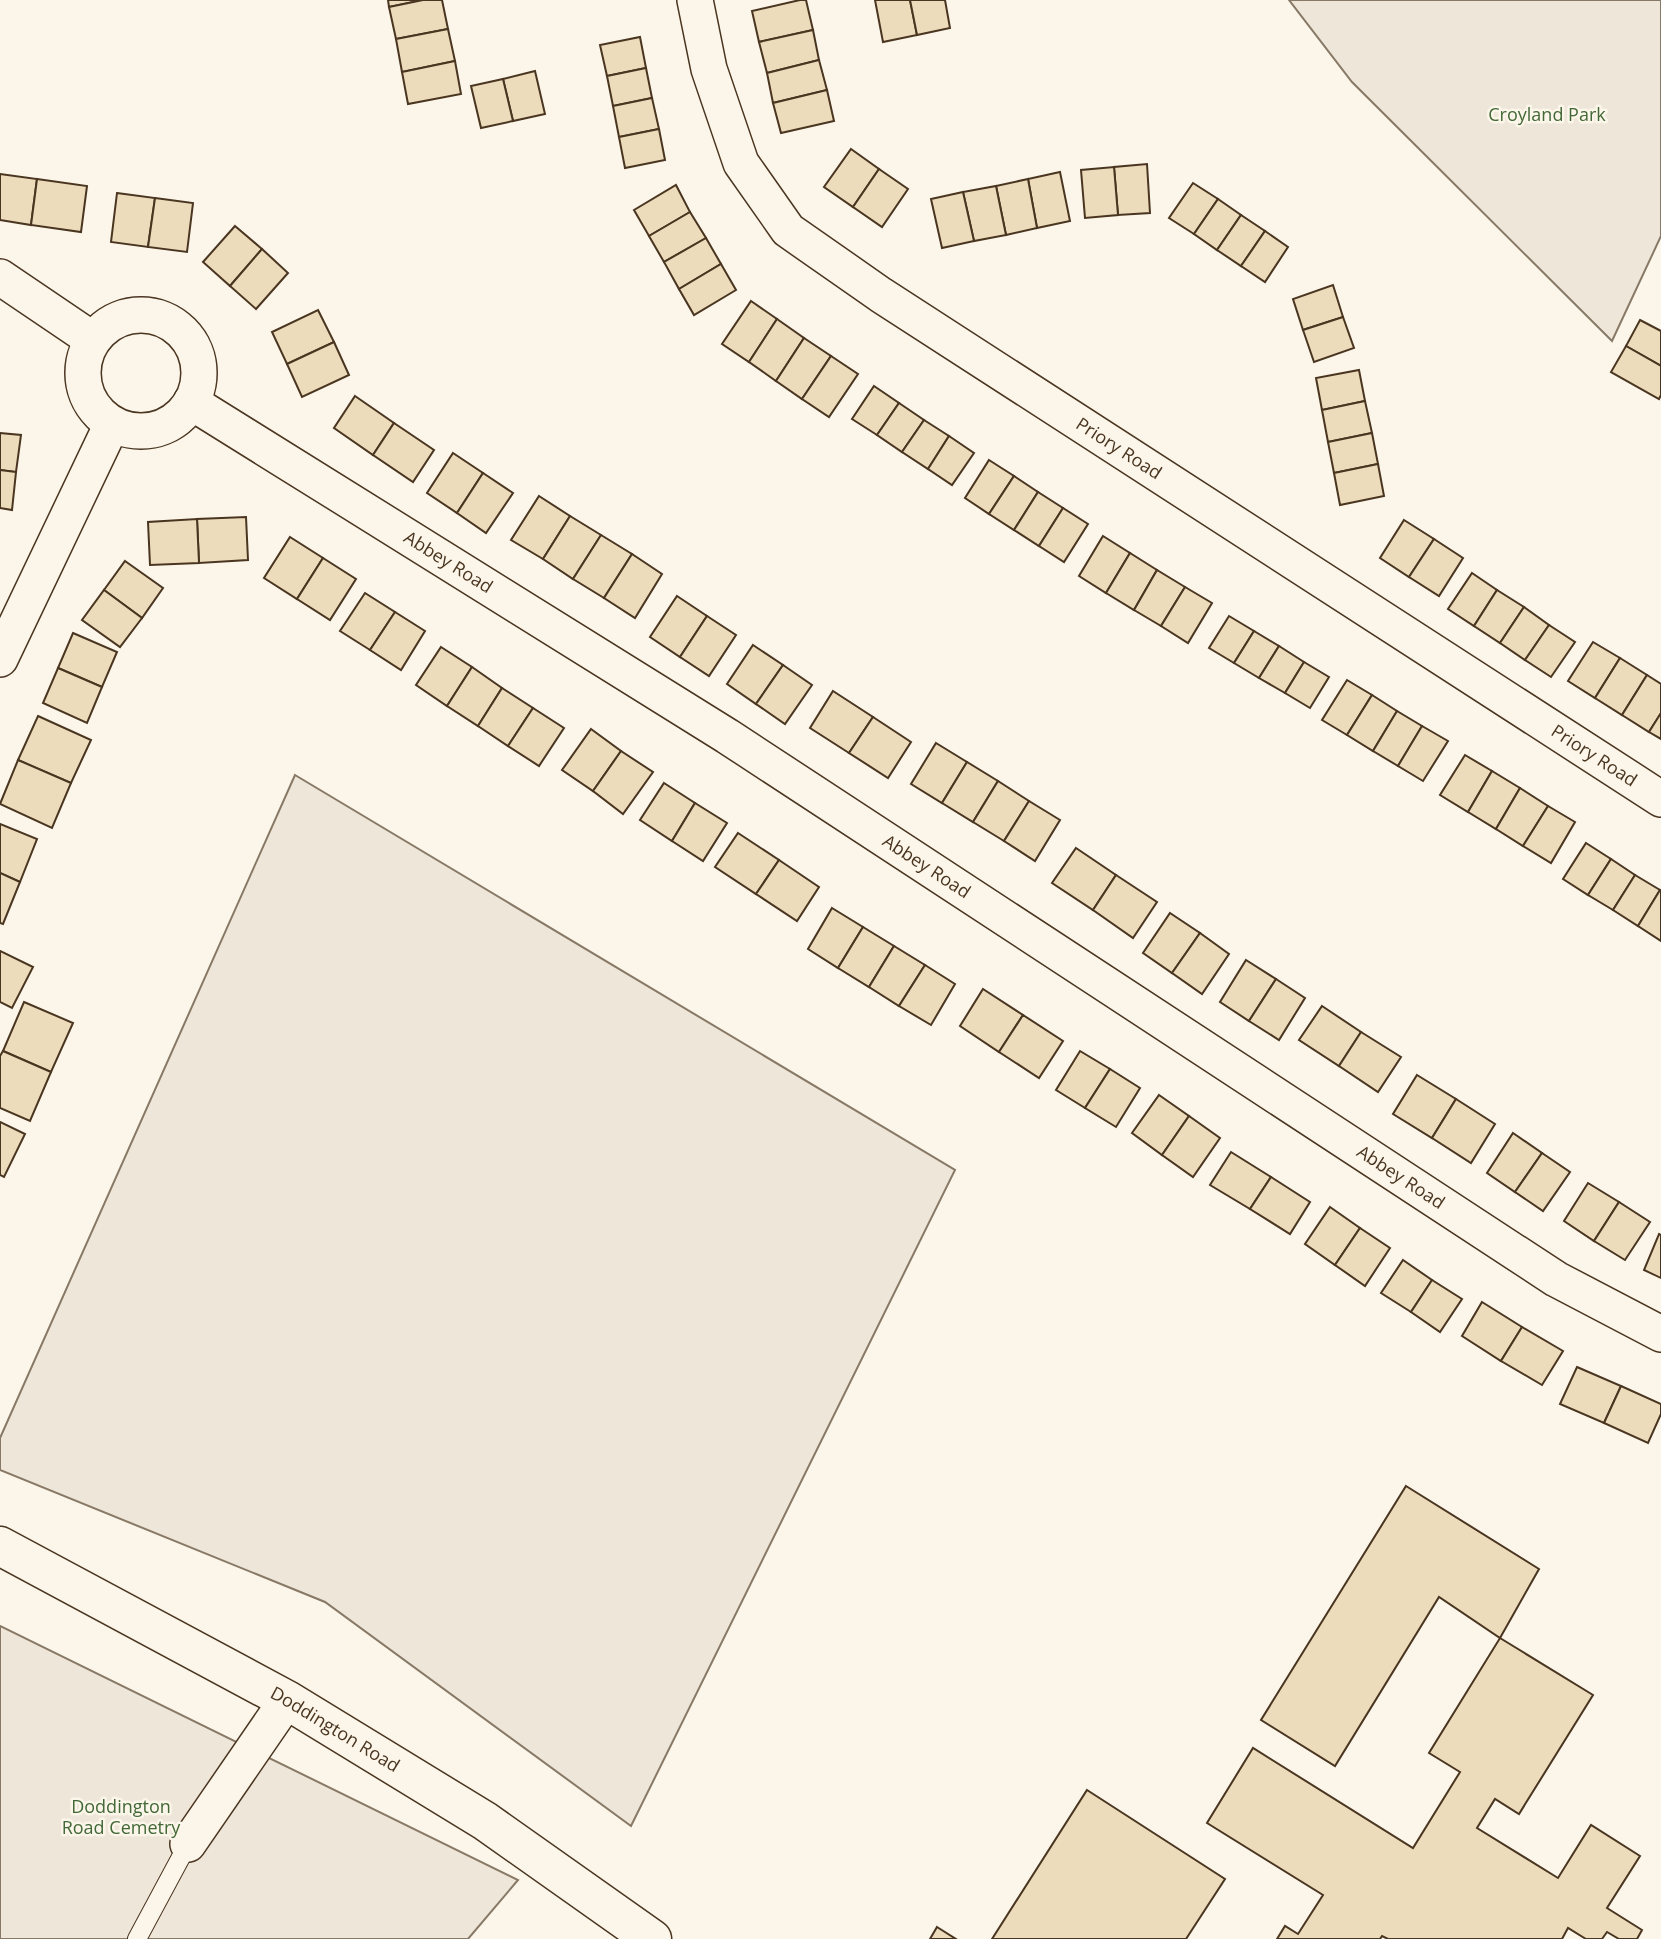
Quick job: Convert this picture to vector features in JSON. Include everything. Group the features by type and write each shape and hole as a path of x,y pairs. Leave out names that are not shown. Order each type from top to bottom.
{"street":[{"name":"Priory Road","path":"695,0 709,69 741,163 788,230 881,295 1661,799"},
{"path":"0,276 93,340"},
{"path":"135,316 148,316 171,324 190,342 198,366 196,391 191,402 176,419 156,429 141,432 112,424 92,406 83,380 83,366 93,340 111,323 135,316"},
{"name":"Abbey Road","path":"191,402 727,736 1556,1279 1661,1334"},
{"path":"0,659 112,424"},
{"name":"Doddington Road","path":"0,1546 288,1700 485,1821 652,1939"},
{"path":"188,1844 288,1700"}],"lane":[{"path":"136,1939 188,1844"}],"green space":[{"name":"Croyland Park","path":"1289,0 1661,0 1661,236 1612,341 1352,82"},
{"path":"295,775 955,1170 631,1826 325,1602 0,1470 0,1438"},
{"name":"Doddington Road Cemetry","path":"0,1626 518,1880 468,1939 0,1939"}],"building":[{"path":"388,0 423,0 389,7"},
{"path":"423,0 442,0 448,29 396,39 389,7"},
{"path":"806,0 813,30 759,42 752,11"},
{"path":"875,0 910,0 917,35 883,42"},
{"path":"910,0 945,0 950,28 917,35"},
{"path":"448,29 455,61 402,72 396,39"},
{"path":"813,30 819,60 767,73 759,42"},
{"path":"640,37 646,68 607,76 600,45"},
{"path":"819,60 827,90 773,103 767,73"},
{"path":"455,61 461,94 408,104 402,72"},
{"path":"646,68 652,98 613,106 607,76"},
{"path":"535,71 545,114 513,121 503,79"},
{"path":"503,79 513,121 481,128 471,86"},
{"path":"827,90 834,121 781,133 773,103"},
{"path":"652,98 659,129 619,137 613,106"},
{"path":"659,129 665,160 625,168 619,137"},
{"path":"851,149 879,169 853,207 824,187"},
{"path":"1147,164 1150,213 1118,215 1114,167"},
{"path":"1114,167 1118,215 1085,218 1081,170"},
{"path":"879,169 908,189 882,227 853,207"},
{"path":"1060,172 1070,221 1037,228 1028,179"},
{"path":"0,174 37,179 31,225 0,220"},
{"path":"37,179 87,186 81,232 31,225"},
{"path":"1028,179 1037,228 1006,235 996,186"},
{"path":"1193,183 1218,199 1194,234 1169,218"},
{"path":"676,185 690,212 649,236 634,210"},
{"path":"996,186 1006,235 974,241 963,192"},
{"path":"963,192 974,241 942,248 931,199"},
{"path":"117,193 155,198 148,247 111,242"},
{"path":"155,198 193,203 187,252 148,247"},
{"path":"1218,199 1241,215 1217,250 1194,234"},
{"path":"690,212 706,238 664,262 649,236"},
{"path":"1241,215 1265,231 1241,266 1217,250"},
{"path":"235,226 262,249 230,286 203,262"},
{"path":"1265,231 1288,247 1265,282 1241,266"},
{"path":"706,238 721,264 679,289 664,262"},
{"path":"262,249 288,273 256,309 230,286"},
{"path":"721,264 736,290 694,315 679,289"},
{"path":"1333,285 1343,317 1303,330 1293,299"},
{"path":"751,301 777,319 749,362 722,344"},
{"path":"318,310 334,342 287,364 272,332"},
{"path":"1343,317 1354,348 1314,362 1303,330"},
{"path":"777,319 804,338 776,381 749,362"},
{"path":"1640,320 1661,331 1661,366 1626,346"},
{"path":"804,338 831,356 802,399 776,381"},
{"path":"334,342 349,375 302,397 287,364"},
{"path":"1626,346 1661,366 1659,399 1611,372"},
{"path":"831,356 858,374 829,417 802,399"},
{"path":"1359,370 1365,401 1322,410 1316,378"},
{"path":"874,386 899,403 877,435 852,419"},
{"path":"355,396 394,423 373,455 334,428"},
{"path":"1365,401 1372,433 1328,442 1322,410"},
{"path":"899,403 924,420 902,452 877,435"},
{"path":"924,420 949,436 928,469 902,452"},
{"path":"394,423 434,450 413,482 373,455"},
{"path":"0,433 21,435 16,472 0,470"},
{"path":"1372,433 1378,464 1334,473 1328,442"},
{"path":"949,436 974,453 952,485 928,469"},
{"path":"453,453 483,473 457,513 427,493"},
{"path":"989,460 1014,476 989,514 965,498"},
{"path":"1378,464 1384,496 1340,505 1334,473"},
{"path":"0,470 16,472 12,510 0,508"},
{"path":"483,473 513,493 486,533 457,513"},
{"path":"1014,476 1038,492 1014,530 989,514"},
{"path":"1038,492 1063,508 1039,546 1014,530"},
{"path":"539,496 570,516 543,559 511,540"},
{"path":"1063,508 1088,524 1064,562 1039,546"},
{"path":"570,516 601,535 573,579 543,559"},
{"path":"246,517 248,560 199,563 197,519"},
{"path":"197,519 199,563 150,565 148,522"},
{"path":"1404,520 1434,539 1409,577 1380,558"},
{"path":"601,535 632,554 604,598 573,579"},
{"path":"1103,536 1130,553 1106,593 1079,576"},
{"path":"290,537 323,558 297,599 264,578"},
{"path":"1434,539 1463,558 1439,596 1409,577"},
{"path":"1130,553 1157,570 1134,610 1106,593"},
{"path":"632,554 662,574 635,618 604,598"},
{"path":"323,558 356,579 330,620 297,599"},
{"path":"125,561 163,588 142,618 104,590"},
{"path":"1157,570 1185,587 1161,626 1134,610"},
{"path":"1472,573 1497,590 1474,626 1448,609"},
{"path":"1185,587 1212,603 1188,643 1161,626"},
{"path":"104,590 142,618 120,647 82,620"},
{"path":"1497,590 1524,607 1500,643 1474,626"},
{"path":"365,593 395,612 370,650 340,631"},
{"path":"677,596 707,616 680,657 650,637"},
{"path":"1524,607 1549,625 1525,660 1500,643"},
{"path":"395,612 425,631 401,670 370,650"},
{"path":"707,616 736,635 709,676 680,657"},
{"path":"1229,616 1254,631 1234,663 1209,648"},
{"path":"1549,625 1575,642 1551,677 1525,660"},
{"path":"1254,631 1279,646 1259,678 1234,663"},
{"path":"73,633 117,652 102,687 58,668"},
{"path":"1593,642 1620,658 1595,698 1568,681"},
{"path":"753,645 783,665 756,704 727,684"},
{"path":"1279,646 1304,662 1285,693 1259,678"},
{"path":"441,647 472,667 447,706 416,685"},
{"path":"1620,658 1647,675 1622,715 1595,698"},
{"path":"1304,662 1329,677 1310,708 1285,693"},
{"path":"783,665 812,685 785,724 756,704"},
{"path":"472,667 502,688 478,726 447,706"},
{"path":"58,668 102,687 87,723 43,703"},
{"path":"1647,675 1661,684 1661,713 1649,732 1622,715"},
{"path":"1347,680 1372,695 1347,735 1322,720"},
{"path":"502,688 533,708 508,746 478,726"},
{"path":"833,691 873,717 849,753 810,728"},
{"path":"1372,695 1397,711 1373,751 1347,735"},
{"path":"533,708 564,728 539,766 508,746"},
{"path":"1397,711 1422,726 1398,766 1373,751"},
{"path":"1661,713 1661,739 1649,732"},
{"path":"38,716 91,740 71,783 18,760"},
{"path":"873,717 911,742 888,778 849,753"},
{"path":"1422,726 1448,741 1423,781 1398,766"},
{"path":"591,729 621,751 593,791 562,770"},
{"path":"936,743 967,762 942,803 911,784"},
{"path":"621,751 653,772 623,814 593,791"},
{"path":"1465,755 1492,771 1468,812 1440,795"},
{"path":"18,760 71,783 52,828 0,804"},
{"path":"967,762 998,781 973,822 942,803"},
{"path":"1492,771 1520,788 1496,829 1468,812"},
{"path":"998,781 1029,801 1004,841 973,822"},
{"path":"664,783 695,803 672,841 640,820"},
{"path":"1520,788 1548,806 1523,846 1496,829"},
{"path":"1029,801 1060,820 1035,861 1004,841"},
{"path":"695,803 727,823 703,861 672,841"},
{"path":"1548,806 1575,822 1551,863 1523,846"},
{"path":"0,824 37,839 20,882 0,873"},
{"path":"738,833 779,860 756,894 715,867"},
{"path":"1586,843 1611,859 1588,895 1563,879"},
{"path":"1076,848 1116,875 1093,910 1052,883"},
{"path":"1611,859 1635,875 1613,910 1588,895"},
{"path":"779,860 819,887 797,921 756,894"},
{"path":"0,873 20,882 3,924 0,923"},
{"path":"1116,875 1157,902 1133,938 1093,910"},
{"path":"1635,875 1660,890 1638,926 1613,910"},
{"path":"1661,891 1661,941 1638,926"},
{"path":"832,908 863,927 838,968 808,949"},
{"path":"1170,913 1200,933 1172,973 1143,953"},
{"path":"863,927 894,946 869,987 838,968"},
{"path":"1200,933 1229,954 1202,994 1172,973"},
{"path":"894,946 925,965 899,1006 869,987"},
{"path":"0,951 33,967 12,1008 0,1002"},
{"path":"1246,960 1276,979 1249,1021 1220,1002"},
{"path":"925,965 955,984 931,1025 899,1006"},
{"path":"1276,979 1305,998 1279,1040 1249,1021"},
{"path":"983,989 1023,1015 999,1052 960,1026"},
{"path":"24,1002 73,1023 51,1072 3,1051"},
{"path":"1322,1006 1361,1032 1339,1066 1299,1040"},
{"path":"1023,1015 1063,1041 1039,1078 999,1052"},
{"path":"1361,1032 1401,1057 1378,1092 1339,1066"},
{"path":"3,1051 51,1072 30,1121 0,1108 0,1056"},
{"path":"1080,1051 1110,1069 1085,1108 1056,1090"},
{"path":"1110,1069 1140,1088 1116,1127 1085,1108"},
{"path":"1417,1075 1456,1099 1432,1138 1393,1114"},
{"path":"1159,1095 1189,1116 1162,1155 1132,1133"},
{"path":"1456,1099 1495,1124 1471,1163 1432,1138"},
{"path":"1189,1116 1220,1138 1193,1177 1162,1155"},
{"path":"0,1122 25,1134 4,1177 0,1175"},
{"path":"1513,1133 1542,1153 1515,1192 1487,1173"},
{"path":"1231,1152 1271,1177 1250,1209 1210,1185"},
{"path":"1542,1153 1570,1172 1543,1211 1515,1192"},
{"path":"1271,1177 1310,1202 1290,1234 1250,1209"},
{"path":"1588,1183 1619,1202 1594,1241 1564,1221"},
{"path":"1619,1202 1650,1222 1625,1260 1594,1241"},
{"path":"1330,1207 1360,1228 1335,1265 1305,1244"},
{"path":"1360,1228 1390,1248 1365,1286 1335,1265"},
{"path":"1659,1234 1661,1235 1661,1278 1644,1270"},
{"path":"1403,1260 1432,1280 1411,1312 1381,1293"},
{"path":"1432,1280 1462,1299 1440,1332 1411,1312"},
{"path":"1482,1302 1522,1327 1501,1361 1462,1336"},
{"path":"1522,1327 1563,1351 1542,1385 1501,1361"},
{"path":"1577,1367 1621,1386 1604,1423 1560,1404"},
{"path":"1621,1386 1661,1404 1661,1414 1648,1443 1604,1423"},
{"path":"1406,1486 1539,1569 1500,1638 1439,1597 1335,1766 1261,1720"},
{"path":"1500,1638 1593,1695 1519,1814 1495,1799 1477,1828 1558,1878 1591,1825 1640,1856 1607,1908 1642,1930 1637,1939 1619,1939 1607,1932 1602,1939 1586,1939 1568,1928 1562,1939 1388,1939 1382,1936 1380,1939 1277,1939 1285,1926 1298,1934 1323,1895 1207,1823 1253,1748 1413,1848 1460,1772 1429,1753"},
{"path":"1087,1790 1225,1879 1186,1939 992,1939"},
{"path":"937,1927 956,1939 930,1939"}]}
